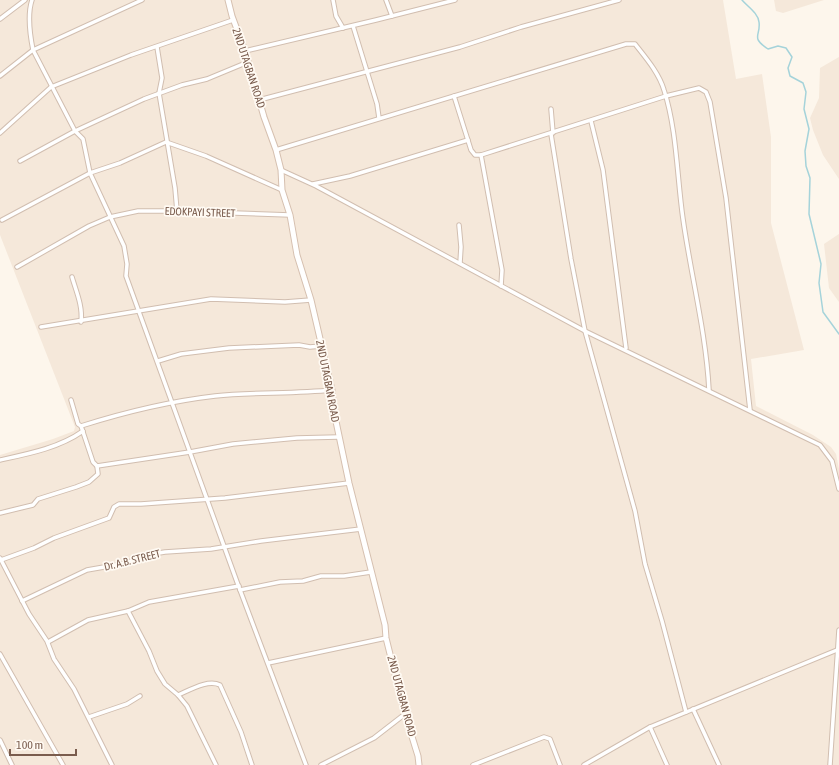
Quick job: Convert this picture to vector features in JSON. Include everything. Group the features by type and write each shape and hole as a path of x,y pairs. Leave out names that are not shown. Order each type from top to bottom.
{"street":[{"path":"0,19 25,0"},
{"path":"32,0 30,7 30,36 33,50 75,131 83,139 90,173 124,246 127,264 126,276 140,310 239,588 306,765"},
{"path":"0,76 33,50 142,0"},
{"name":"2ND UTAGBAN ROAD","path":"228,0 281,170 282,190 290,215 297,255 311,300 332,390 338,437 385,625 386,638 404,714 416,750 419,765"},
{"path":"333,0 336,16 343,28"},
{"path":"386,0 392,16"},
{"path":"245,51 455,0"},
{"path":"259,100 460,47 521,27 619,0"},
{"path":"0,133 51,87 131,55 233,20"},
{"path":"353,26 379,118"},
{"path":"276,150 626,44 635,44 652,66 666,96 674,141 683,220 704,338 709,390"},
{"path":"157,47 162,78 158,93 175,188 177,211"},
{"path":"20,161 75,131 158,93 207,79 248,62"},
{"path":"454,96 471,150 475,155 481,155 552,134 666,96 699,88 706,92 710,102 726,198 750,410"},
{"path":"551,109 552,134 571,258 585,331 633,504 645,564 686,712"},
{"path":"591,121 603,170 626,348"},
{"path":"313,184 350,176 468,140"},
{"path":"2,220 90,173 120,163 166,142 206,156 282,190"},
{"path":"481,155 502,270 501,286"},
{"path":"281,170 313,184 585,331 820,445 832,461 839,489"},
{"name":"EDOKPAYI STREET","path":"17,267 89,226 110,217 138,211 290,215"},
{"path":"459,224 461,247 460,263"},
{"path":"72,276 79,298 82,315 81,322"},
{"path":"41,327 81,322 133,313 140,310 211,299 285,302 311,300"},
{"path":"158,361 181,354 229,348 299,345 310,347 321,346"},
{"path":"81,426 172,403 242,394 315,392 332,390"},
{"path":"0,513 33,505 38,499 89,482 98,474 97,466 94,462 81,426 78,424 71,400"},
{"path":"0,460 44,449 71,439 83,431"},
{"path":"97,466 232,444 297,438 338,437"},
{"path":"112,765 74,689 54,659 48,642 22,600 1,559 34,548 54,538 101,522 109,518 114,507 119,504 207,499 349,483"},
{"name":"Dr. A.B. STREET","path":"22,600 87,570 127,563 141,556 150,554 212,549 225,546 361,529"},
{"path":"48,642 88,620 128,611 161,599 280,582 302,581 321,576 344,576 371,572"},
{"path":"128,611 150,651 156,671 165,684 178,695 187,706 216,765"},
{"path":"830,765 839,630"},
{"path":"268,663 386,638"},
{"path":"584,765 650,727 837,650"},
{"path":"0,654 63,765"},
{"path":"178,695 200,686 216,683 220,685 252,765"},
{"path":"89,717 127,704 140,696"},
{"path":"692,709 718,765"},
{"path":"321,765 328,763 374,738 404,714"},
{"path":"650,727 667,765"},
{"path":"473,765 544,737 550,739 560,765"},
{"path":"0,740 12,765"}],"shaded area":[{"path":"0,0 723,0 736,79 762,74 771,137 771,223 804,350 751,359 756,406 813,435 831,447 836,454 839,469 839,765 0,765 0,455 53,439 74,431 75,427 0,235"},
{"path":"774,0 824,0 783,13 776,11"},
{"path":"839,57 839,179 823,155 810,118 819,98 820,68"},
{"path":"839,234 839,302 829,288 824,244"}],"waterway":[{"path":"742,0 755,13 758,19 759,42 768,49 778,46 786,48 792,57 788,68 790,76 803,83 806,92 804,109 809,129 805,151 806,166 810,178 809,214 821,264 819,283 823,312 839,334"}]}
